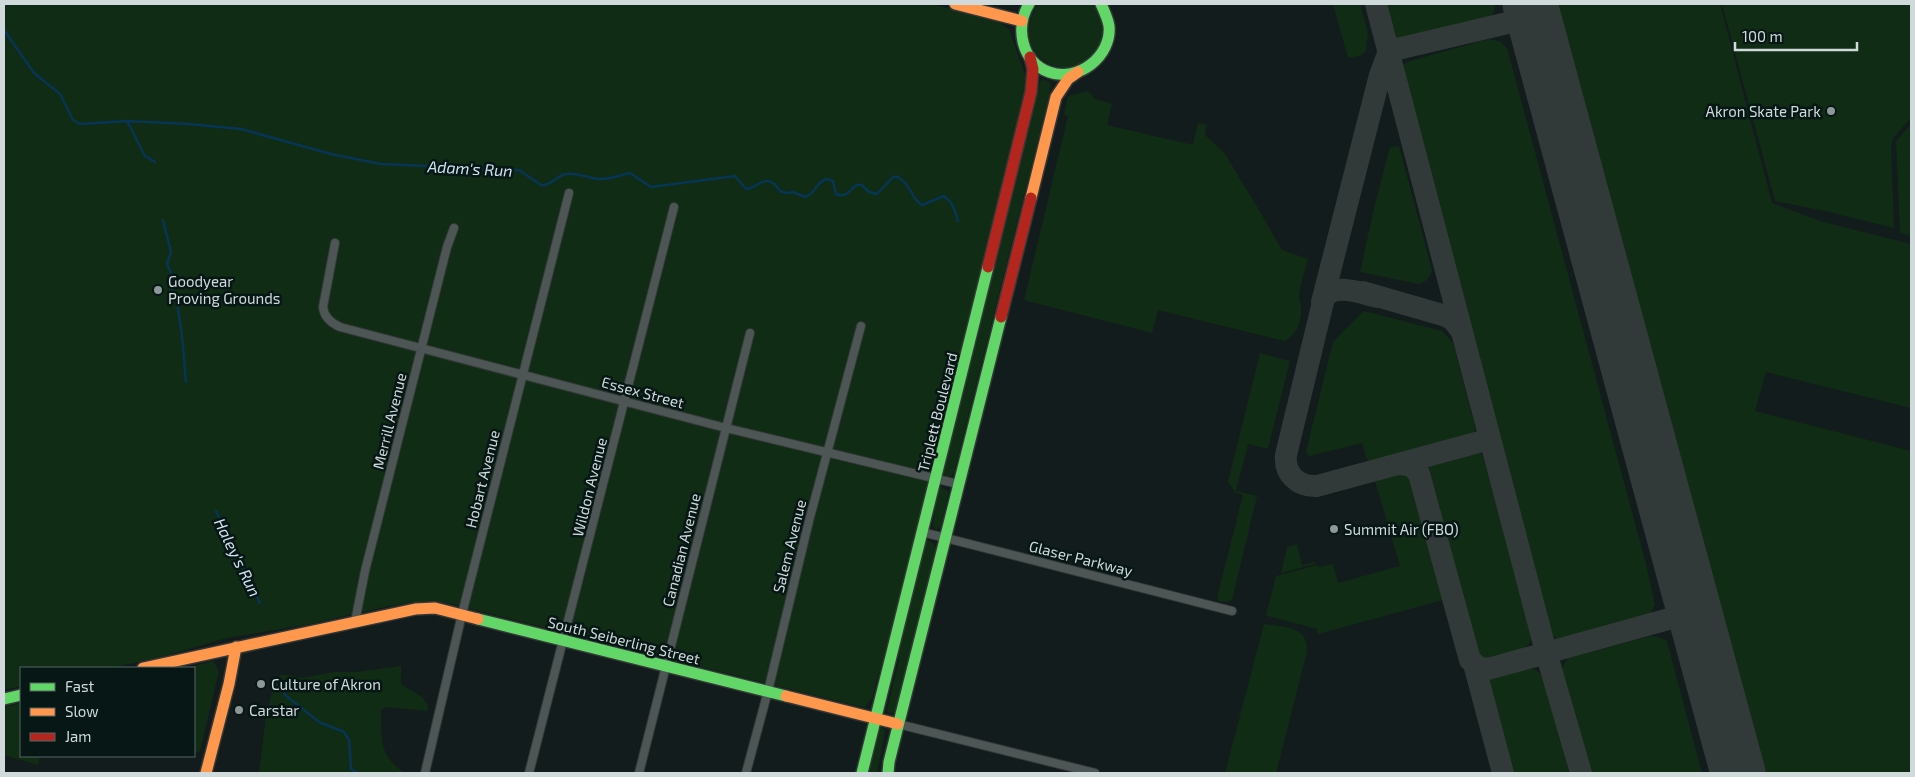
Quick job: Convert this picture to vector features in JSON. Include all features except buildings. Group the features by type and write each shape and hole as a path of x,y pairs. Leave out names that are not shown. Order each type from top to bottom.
{"main road":[{"path":"955,4 1022,20 1029,4"},
{"path":"888,773 898,724 944,538 1056,97 1068,79 1095,63 1103,53 1108,41 1109,21 1101,4"},
{"name":"Triplett Boulevard","path":"862,773 1031,92 1033,69 1022,40 1022,20"},
{"path":"1030,57 1039,66 1051,72 1064,74 1078,72"},
{"name":"South Seiberling Street","path":"149,667 422,608 435,608 898,724"},
{"path":"206,773 229,684 236,648"},
{"path":"4,699 20,695"}],"street":[{"name":"Hobart Avenue","path":"425,773 462,614 569,193"},
{"name":"Wildon Avenue","path":"529,773 674,207"},
{"name":"Merrill Avenue","path":"355,622 359,595 421,348 447,247 454,228"},
{"name":"Essex Street","path":"335,243 323,307 325,316 334,324 352,332 421,348 726,428 958,484"},
{"name":"Salem Avenue","path":"746,773 768,691 811,512 861,326"},
{"name":"Canadian Avenue","path":"639,773 750,333"},
{"name":"Glaser Parkway","path":"922,532 1232,611"},
{"name":"South Seiberling Street","path":"898,724 1095,773"}],"green space":[{"path":"4,4 930,4 987,17 998,21 1009,29 1027,85 888,649 877,678 873,696 865,707 447,603 416,602 389,606 305,625 227,638 158,658 114,667 20,667 20,686 4,690"},
{"path":"1038,4 1092,4 1102,23 1102,36 1095,54 1082,64 1067,67 1052,65 1039,56 1030,43 1029,25"},
{"path":"1333,4 1360,4 1368,32 1366,51 1360,56 1348,58"},
{"path":"1381,4 1495,4 1492,15 1483,23 1402,42 1391,35"},
{"path":"1555,4 1720,4 1772,203 1820,221 1911,244 1911,408 1766,372 1755,411 1911,451 1911,773 1762,773"},
{"name":"Akron Skate Park","path":"1722,4 1911,4 1911,118 1893,138 1891,147 1894,228 1775,201"},
{"path":"1489,39 1501,42 1507,48 1646,564 1655,605 1650,614 1644,619 1568,639 1556,639 1546,625 1399,76 1404,64 1410,61"},
{"path":"1041,79 1050,82 1049,96 954,472 951,477 946,477 942,471"},
{"path":"1088,91 1095,99 1112,104 1107,125 1193,145 1198,123 1207,125 1205,135 1225,154 1282,250 1308,259 1301,282 1299,298 1300,318 1292,336 1284,341 1158,310 1152,333 1024,300 1068,116 1064,115 1068,96"},
{"path":"1911,124 1911,236 1900,233 1896,141"},
{"path":"1399,146 1432,270 1428,279 1419,284 1360,272 1390,147"},
{"path":"1364,311 1442,331 1453,343 1475,427 1474,434 1471,437 1377,463 1372,463 1366,457 1362,443 1309,456 1306,451 1333,342"},
{"path":"1260,353 1290,361 1268,449 1248,444 1236,491 1257,496 1232,600 1227,602 1219,601 1217,598 1243,495 1235,492 1228,482"},
{"path":"1474,450 1479,451 1483,457 1531,633 1527,646 1522,650 1507,656 1484,660 1478,660 1473,655 1426,469 1428,463"},
{"path":"1405,470 1411,471 1415,476 1446,592 1443,600 1318,634 1317,629 1266,615 1276,576 1317,565 1318,567 1333,564 1338,583 1400,566 1375,481 1378,477"},
{"path":"942,488 948,491 948,494 941,527 936,530 933,526 936,497 938,490"},
{"path":"929,541 936,548 895,711 891,714 887,710 899,659 900,640 925,542"},
{"path":"1297,544 1302,565 1315,562 1315,564 1281,573 1287,547"},
{"path":"1264,624 1287,627 1298,631 1305,639 1307,647 1276,773 1225,773"},
{"path":"1651,636 1667,641 1702,773 1587,773 1562,681 1563,666 1569,658"},
{"path":"213,661 219,671 200,751 195,753 195,667 190,667"},
{"path":"401,666 401,684 422,697 428,705 427,711 386,707 381,710 383,746 390,760 405,773 259,773 266,716 274,683 280,675 303,678 333,672 356,672"},
{"path":"1525,667 1536,670 1543,676 1569,773 1506,773 1483,681 1487,677"},
{"path":"20,703 20,757 40,757 38,765 4,755 4,707"},
{"path":"879,728 883,728 885,731 877,773 868,773"}],"waterway":[{"name":"Adam's Run","path":"4,30 34,73 60,94 73,120 80,124 127,121 241,129 331,154 381,164 519,170 541,185 548,184 563,175 570,174 602,179 630,173 651,187 735,176 745,188 749,189 762,182 769,181 780,191 793,192 805,197 809,196 826,179 833,181 836,194 843,195 856,185 862,185 869,192 877,194 893,177 898,177 906,183 915,199 922,205 944,196 950,201 958,221"},
{"name":"Haley's Run","path":"127,121 145,156 155,162"},
{"name":"Haley's Run","path":"163,220 171,252 167,264 171,273 172,295 177,302 186,382"},
{"name":"Haley's Run","path":"216,511 260,603"},
{"name":"Haley's Run","path":"282,688 285,695 319,722 344,732 349,740 351,769 358,773"}],"taxiway":[{"path":"1376,4 1546,652 1581,773"},
{"path":"1322,302 1380,75 1389,51 1533,17"},
{"path":"1378,297 1342,290 1329,293 1324,298 1286,455 1287,468 1290,473 1298,482 1317,486 1490,439"},
{"path":"1363,292 1446,316 1453,320 1462,332"},
{"path":"1399,464 1412,466 1419,474 1470,660 1478,667 1488,669 1694,612"},
{"path":"1474,664 1503,773"}],"runway":[{"path":"1530,4 1738,773"}],"traffic: fast":[{"path":"1029,4 1022,23 1023,43 1032,60 1040,67 1049,72 1060,74 1071,74 1082,70 1099,57 1105,47 1109,26 1101,4"},
{"path":"862,773 988,267"},
{"path":"888,773 889,762 1001,317"},
{"path":"478,619 786,696"},
{"path":"4,699 20,695"}],"traffic: slow":[{"path":"955,4 1022,21"},
{"path":"1031,198 1056,97 1068,79 1078,72"},
{"path":"148,667 415,609 435,608 478,619"},
{"path":"206,773 229,684 236,647"},
{"path":"786,696 898,724"}],"traffic: jam":[{"path":"988,267 1031,92 1033,69 1030,57"},
{"path":"1001,317 1031,198"}],"place":[{"name":"Akron Skate Park","path":"1831,111"},
{"name":"Goodyear Proving Grounds","path":"158,290"},
{"name":"Summit Air (FBO)","path":"1334,529"},
{"name":"Culture of Akron","path":"261,684"},
{"name":"Carstar","path":"239,710"}]}
